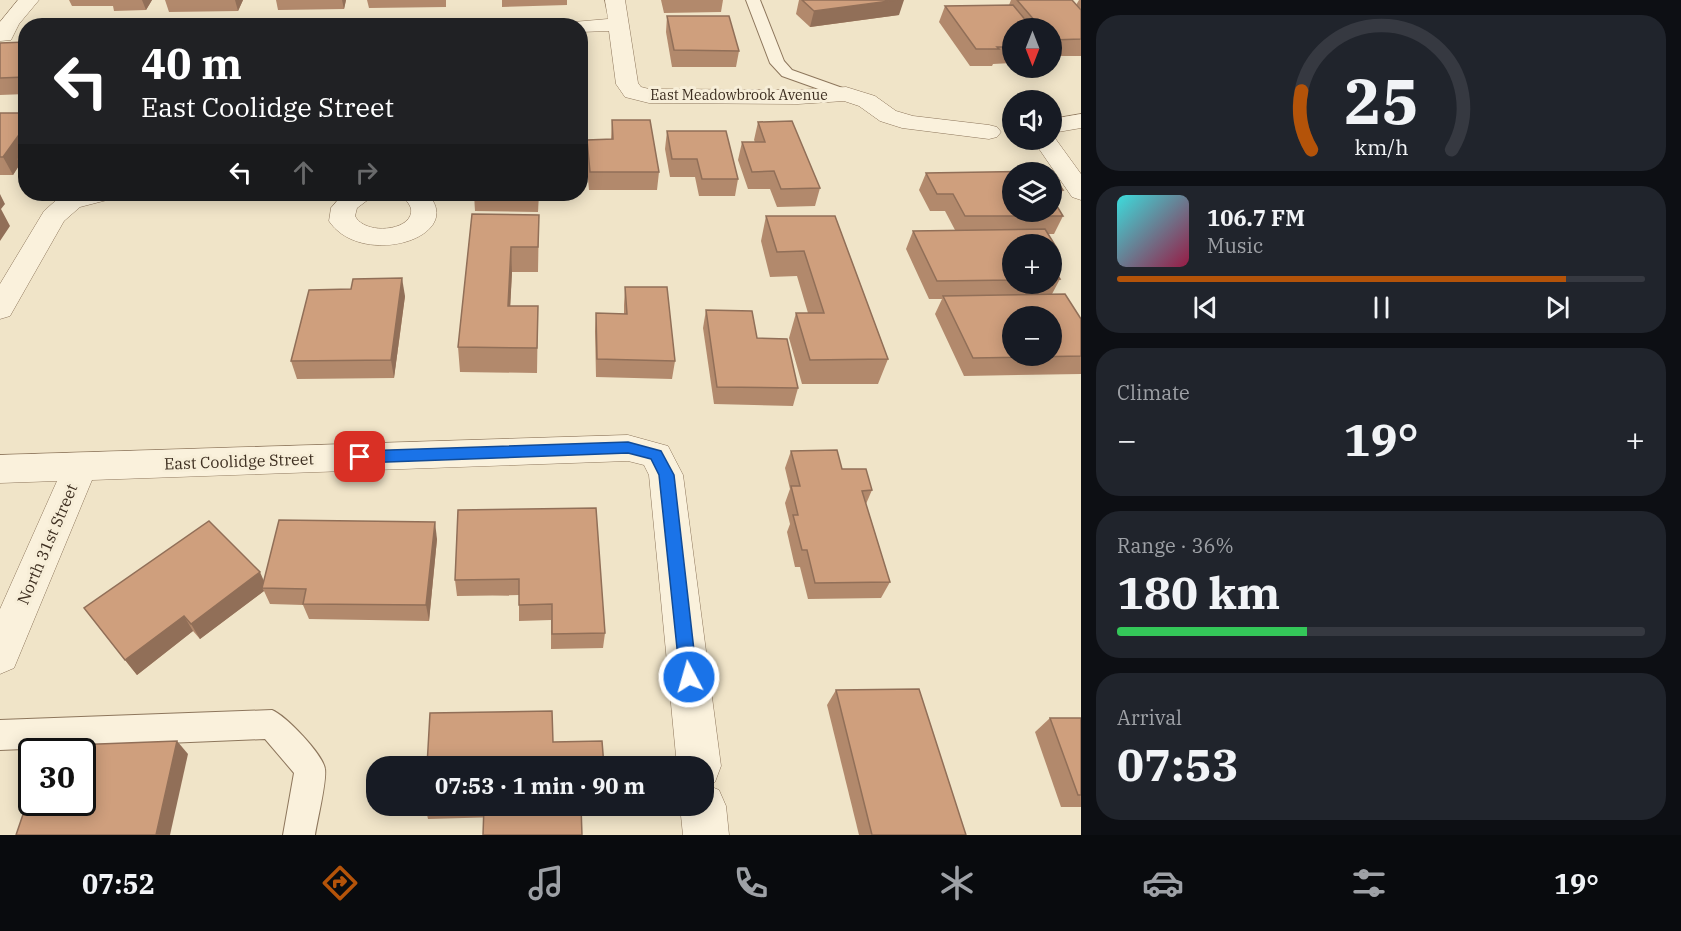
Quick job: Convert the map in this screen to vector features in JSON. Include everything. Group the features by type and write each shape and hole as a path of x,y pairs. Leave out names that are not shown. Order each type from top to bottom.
{"street":[{"path":"18,36 2,36 28,0"},
{"path":"588,26 619,25 615,0"},
{"name":"East Meadowbrook Avenue","path":"619,25 627,84 633,92 661,96 798,97 846,94 848,104 878,129 912,140 963,139 1001,131"},
{"path":"1062,124 1081,121"},
{"path":"1052,150 1081,192"},
{"path":"0,309 53,217 71,201"},
{"path":"347,201 341,213 342,221 347,228 356,234 383,238 404,233 419,224 425,215 426,207 423,201"},
{"name":"East Coolidge Street","path":"0,469 628,448 656,455 666,475 698,756"},
{"name":"North 31st Street","path":"0,655 80,467"},
{"path":"704,816 706,835"}],"lane":[{"path":"753,0 777,63 787,73 846,94"},
{"path":"0,735 272,724 310,769 299,835"}],"building":[{"path":"802,0 897,0 814,11"},
{"path":"1017,0 1072,0 1081,10 1081,39 1062,40 1062,18 1032,18"},
{"path":"1013,5 1024,18 1002,18 1002,47 997,47 999,49 976,49 945,6"},
{"path":"667,16 729,16 739,51 674,50"},
{"path":"18,42 18,77 0,78 0,43"},
{"path":"0,113 18,113 18,136 3,157 0,157"},
{"path":"612,120 650,120 659,172 590,172 588,140 613,139"},
{"path":"792,121 820,188 781,189 774,171 752,172 742,142 765,142 758,122"},
{"path":"667,131 726,131 738,179 702,179 697,159 672,159"},
{"path":"1002,172 1002,216 965,216 953,194 937,194 926,173"},
{"path":"472,214 539,215 538,247 511,247 508,306 538,306 537,348 458,347"},
{"path":"766,216 835,216 888,359 810,360 796,313 824,313 804,251 777,252"},
{"path":"1045,229 1048,234 1002,234 1002,280 937,281 913,231"},
{"path":"402,278 391,360 291,361 309,290 351,289 353,279"},
{"path":"625,287 667,287 675,361 597,359 596,313 627,314"},
{"path":"1065,294 1081,319 1081,356 1062,356 1062,306 1002,306 1002,357 973,358 943,296"},
{"path":"706,310 752,311 757,338 787,339 798,388 717,387"},
{"path":"837,450 842,469 866,469 872,490 862,491 890,582 815,583 807,550 802,550 793,515 798,515 791,486 800,486 791,451"},
{"path":"596,508 605,633 552,634 552,604 519,605 519,579 455,580 458,510"},
{"path":"279,520 435,522 426,605 303,604 306,589 262,588"},
{"path":"209,521 260,572 191,624 184,616 125,660 84,608"},
{"path":"919,689 966,835 872,835 836,690"},
{"path":"552,711 553,742 602,741 603,756 428,756 430,713"},
{"path":"1050,718 1081,718 1081,795 1078,795"},
{"path":"177,741 156,835 16,835 22,816 96,816 96,744"},
{"path":"484,816 581,816 582,835 483,835"}],"route":[{"path":"360,457 628,448 656,455 666,475 689,677"}]}
